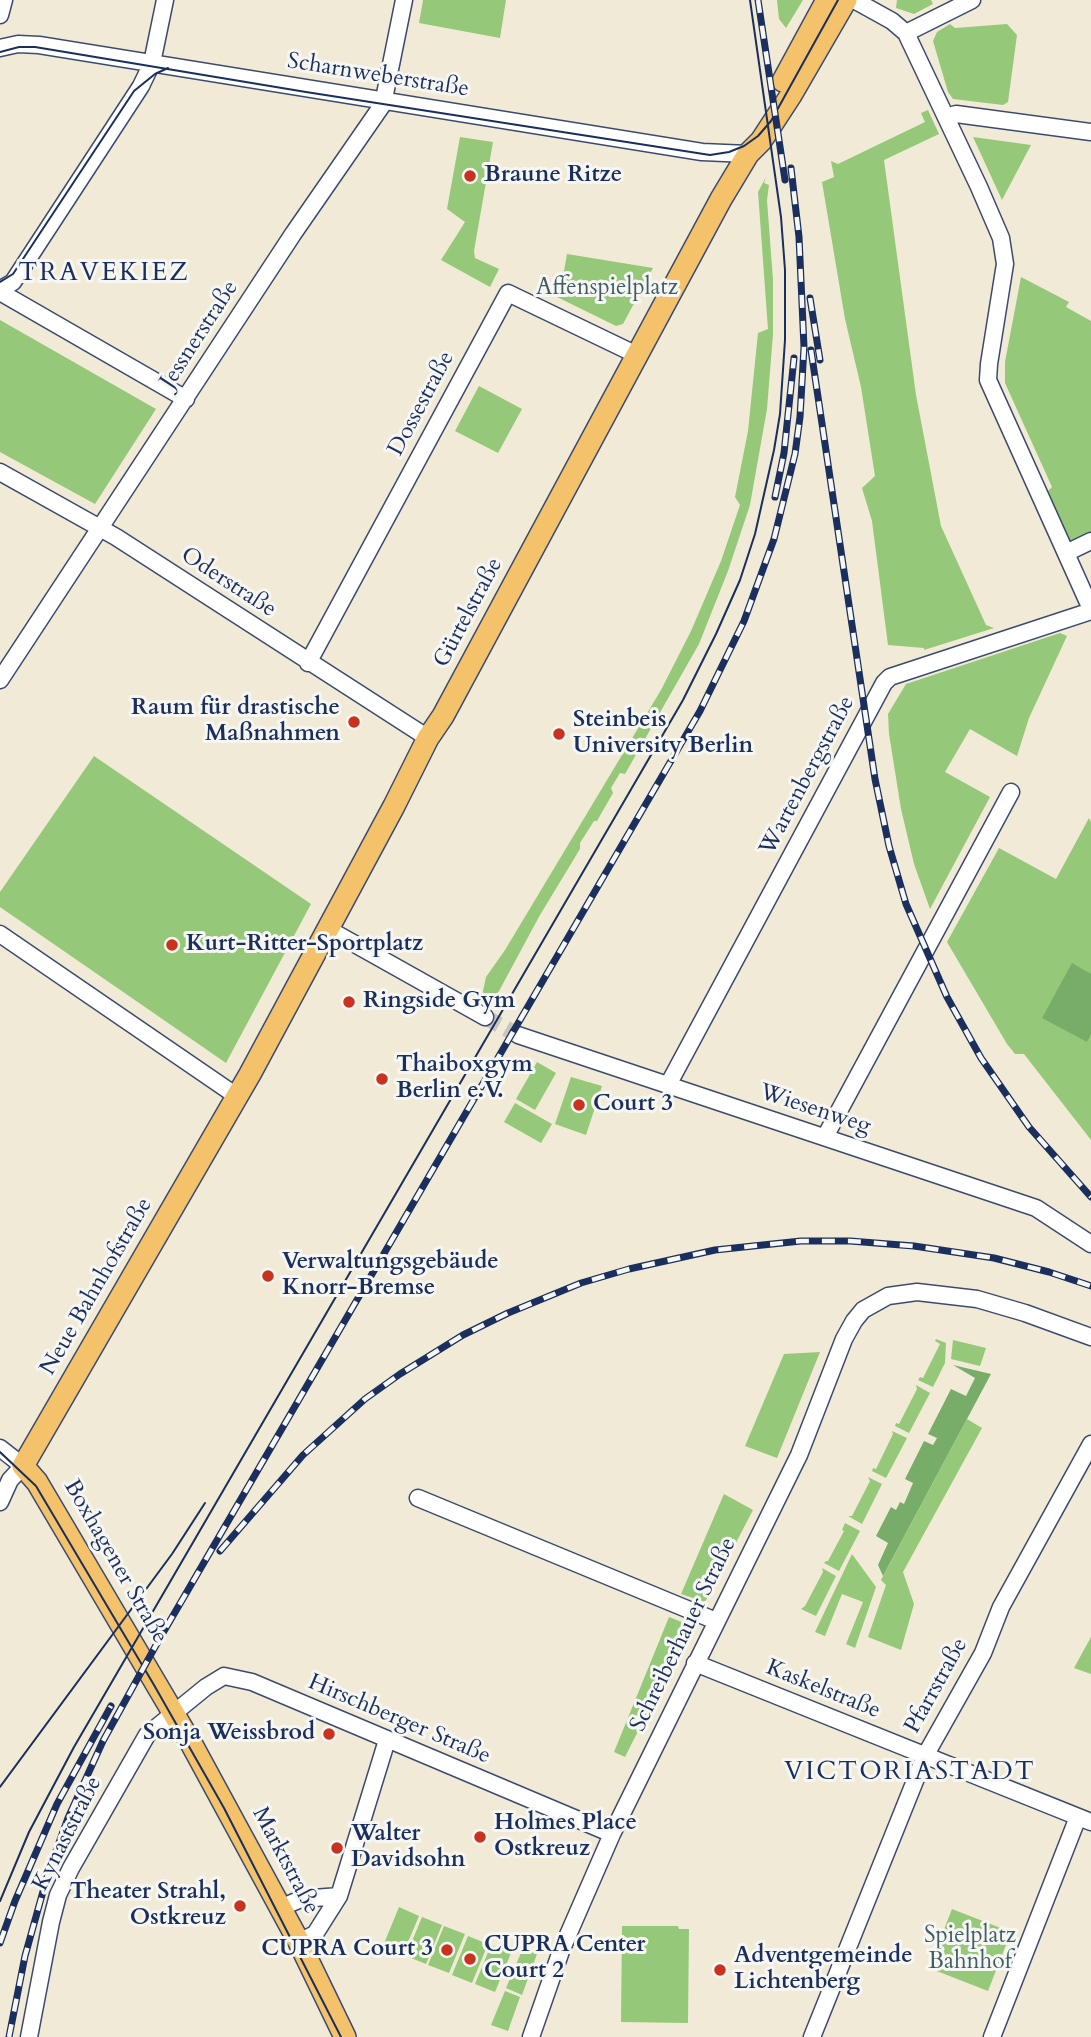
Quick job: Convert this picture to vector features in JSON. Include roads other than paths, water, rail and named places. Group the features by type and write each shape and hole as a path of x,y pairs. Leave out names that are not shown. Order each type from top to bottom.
{"main road":[{"name":"Gürtelstraße","path":"748,154 755,127 827,0"},
{"name":"Gürtelstraße","path":"238,1097 428,738 443,716 721,199 748,154 761,141 791,95 846,0"},
{"name":"Neue Bahnhofstraße","path":"23,1466 238,1097"},
{"name":"Boxhagener Straße","path":"23,1466 37,1482 173,1713"},
{"name":"Marktstraße","path":"173,1713 299,1942 345,2037"}],"street":[{"path":"0,15 4,0"},
{"path":"164,0 152,63 141,86 19,273 0,291 186,399"},
{"name":"Jessnerstraße","path":"0,680 384,100 404,0"},
{"path":"854,0 892,21 906,33 979,187 1004,252 1004,277 988,373 990,386 1091,610"},
{"path":"906,33 972,0"},
{"name":"Scharnweberstraße","path":"0,48 18,44 39,45 702,152 748,154"},
{"path":"946,117 953,114 1091,132"},
{"name":"Dossestraße","path":"308,663 508,293 638,355"},
{"name":"Oderstraße","path":"0,472 100,529 428,738"},
{"path":"1066,554 1091,541"},
{"name":"Wartenbergstraße","path":"668,1085 884,682 897,674 1091,610"},
{"path":"825,1137 1011,792"},
{"path":"328,929 485,1017"},
{"path":"0,934 238,1097"},
{"name":"Wiesenweg","path":"518,1035 1036,1208 1091,1244"},
{"name":"Schreiberhauer Straße","path":"531,2037 561,1951 612,1834 799,1455 844,1339 863,1310 888,1296 917,1292 976,1299 1091,1337"},
{"name":"Pfarrstraße","path":"813,2037 925,1756 977,1664 1002,1607 1091,1444"},
{"name":"Boxhagener Straße","path":"0,1448 23,1466"},
{"name":"Neue Bahnhofstraße","path":"1,1497 23,1466"},
{"path":"418,1499 716,1621"},
{"name":"Kaskelstraße","path":"695,1663 1085,1819"},
{"name":"Hirschberger Straße","path":"173,1713 224,1676 251,1682 612,1834"},
{"name":"Kynaststraße","path":"29,2036 51,1922 63,1884 147,1735 173,1713"},
{"path":"299,1942 315,1934 339,1896 387,1740"},
{"path":"992,2037 1085,1819"},
{"path":"280,1908 301,1899 339,1896"}],"tunnel":[{"path":"485,1017 518,1035"}],"tram line":[{"path":"0,1901 29,1832 74,1747 683,700 740,580 755,534 774,450 780,414 785,340 785,270 781,217 750,0"},
{"path":"0,52 19,47 35,47 710,155 744,146 758,136 771,121 838,0"},
{"path":"0,282 13,274 134,91 155,74 168,68"},
{"path":"0,1452 36,1486 154,1685 224,1808 341,2037"},
{"path":"0,1787 172,1554 205,1503"}],"railway":[{"path":"758,0 785,180"},
{"path":"9,2037 25,1956 49,1870 68,1818 103,1741 160,1638 700,711 744,621 774,539 795,454 800,417 804,347 799,237 791,168"},
{"path":"810,298 820,360"},
{"path":"811,350 875,779 889,846 906,904 947,997 981,1058 1029,1127 1091,1197"},
{"path":"775,497 784,453 794,358"},
{"path":"220,1551 303,1455 365,1399 463,1335 581,1283 629,1269 715,1250 801,1241 850,1241 914,1246 994,1258 1091,1286"},
{"path":"0,1943 57,1804 111,1706"}],"place":[{"name":"Braune Ritze","path":"470,176"},
{"name":"Raum für drastische Maßnahmen","path":"354,722"},
{"name":"Steinbeis University Berlin","path":"559,734"},
{"name":"Kurt-Ritter-Sportplatz","path":"172,945"},
{"name":"Ringside Gym","path":"349,1002"},
{"name":"Thaiboxgym Berlin e.V.","path":"382,1079"},
{"name":"Court 3","path":"579,1105"},
{"name":"Verwaltungsgebäude Knorr-Bremse","path":"268,1276"},
{"name":"Sonja Weissbrod","path":"329,1734"},
{"name":"Holmes Place Ostkreuz","path":"480,1837"},
{"name":"Walter Davidsohn","path":"337,1848"},
{"name":"Theater Strahl, Ostkreuz","path":"240,1906"},
{"name":"CUPRA Court 3","path":"447,1950"},
{"name":"CUPRA Center Court 2","path":"470,1959"},
{"name":"Adventgemeinde Lichtenberg","path":"720,1970"}],"district":[{"name":"TRAVEKIEZ","path":"104,274"},
{"name":"VICTORIASTADT","path":"910,1773"}],"park label":[{"name":"Affenspielplatz","path":"607,289"},
{"name":"Spielplatz Bahnhof","path":"970,1950"}]}
